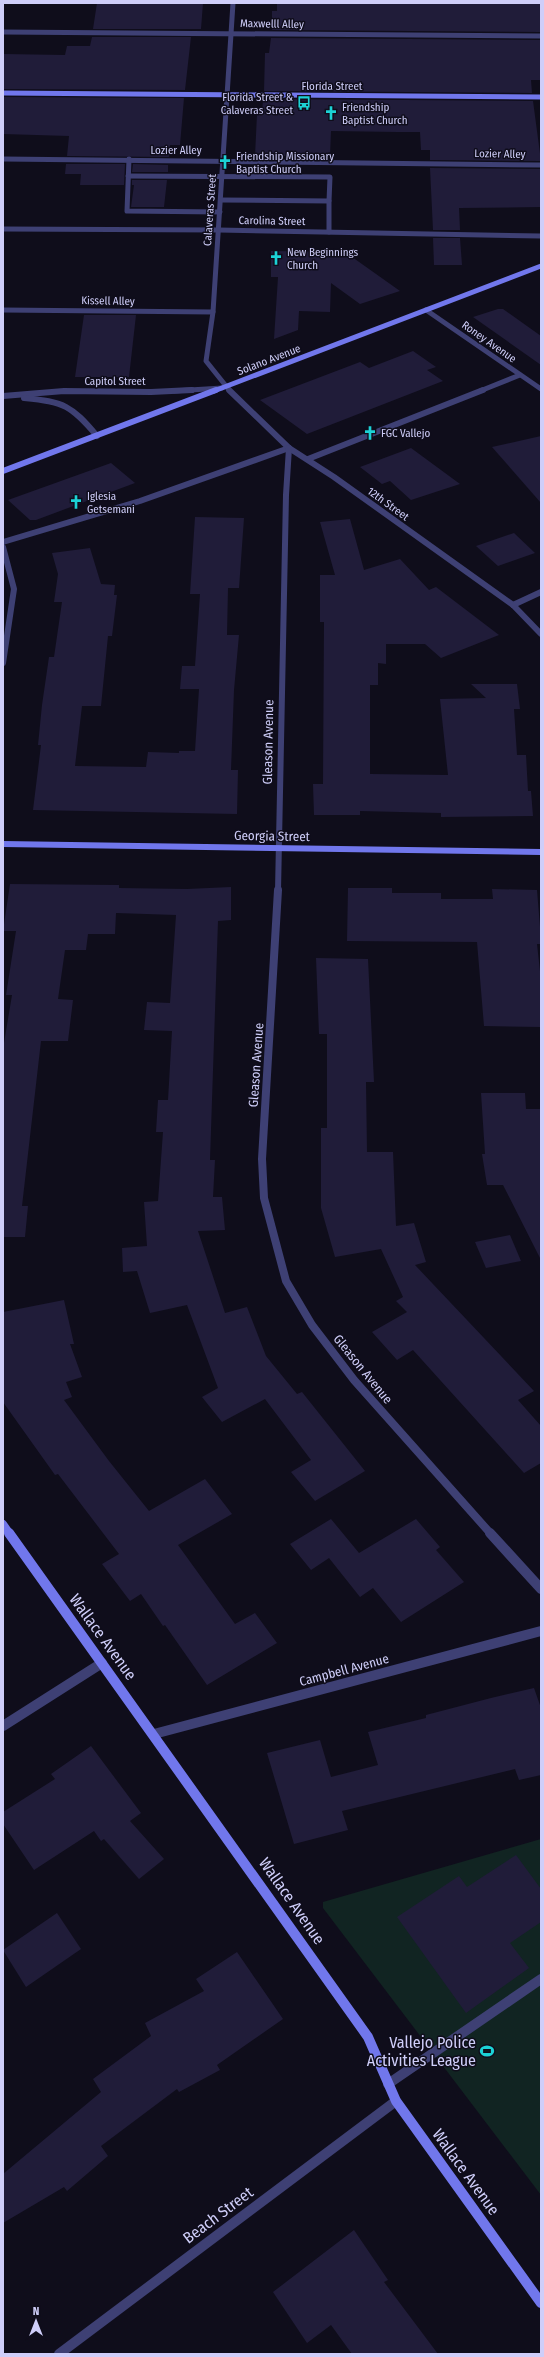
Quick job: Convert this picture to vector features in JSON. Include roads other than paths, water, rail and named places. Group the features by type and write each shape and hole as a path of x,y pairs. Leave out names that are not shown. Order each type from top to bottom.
{"street":[{"name":"Calaveras Street","path":"226,387 206,361 214,312 233,3"},
{"name":"Maxwelll Alley","path":"3,32 541,36"},
{"name":"Florida Street","path":"3,93 541,97"},
{"name":"Lozier Alley","path":"3,159 224,160 541,165"},
{"path":"129,160 127,211 220,212"},
{"path":"128,176 330,177 329,232"},
{"path":"221,200 329,201"},
{"name":"Carolina Street","path":"3,229 219,230 541,236"},
{"name":"Solano Avenue","path":"3,471 541,266"},
{"name":"Kissell Alley","path":"3,310 214,312"},
{"name":"Roney Avenue","path":"426,310 541,389"},
{"path":"308,459 520,375"},
{"name":"Capitol Street","path":"5,396 64,391 151,392 226,387"},
{"name":"12th Street","path":"226,387 289,448 308,459 513,605 541,634"},
{"path":"5,396 63,403 78,413 97,436"},
{"path":"3,542 140,501 289,448"},
{"name":"Gleason Avenue","path":"289,448 277,925 262,1159 264,1198 286,1282 312,1325 354,1380 541,1589"},
{"path":"3,547 14,589 3,663"},
{"path":"513,605 541,592"},
{"name":"Georgia Street","path":"3,844 541,852"},
{"name":"Wallace Avenue","path":"3,1524 154,1734 368,2037 396,2101 541,2303"},
{"name":"Campbell Avenue","path":"154,1734 541,1631"},
{"path":"3,1726 102,1663"},
{"path":"388,2084 541,1979"},
{"name":"Beach Street","path":"59,2354 396,2101"}],"place":[{"name":"Florida Street & Calaveras Street","path":"304,103"},
{"name":"Friendship Baptist Church","path":"331,113"},
{"name":"Friendship Missionary Baptist Church","path":"225,162"},
{"name":"New Beginnings Church","path":"276,258"},
{"name":"FGC Vallejo","path":"370,433"},
{"name":"Iglesia Getsemani","path":"76,502"},
{"name":"Vallejo Police Activities League","path":"487,2051"}]}
